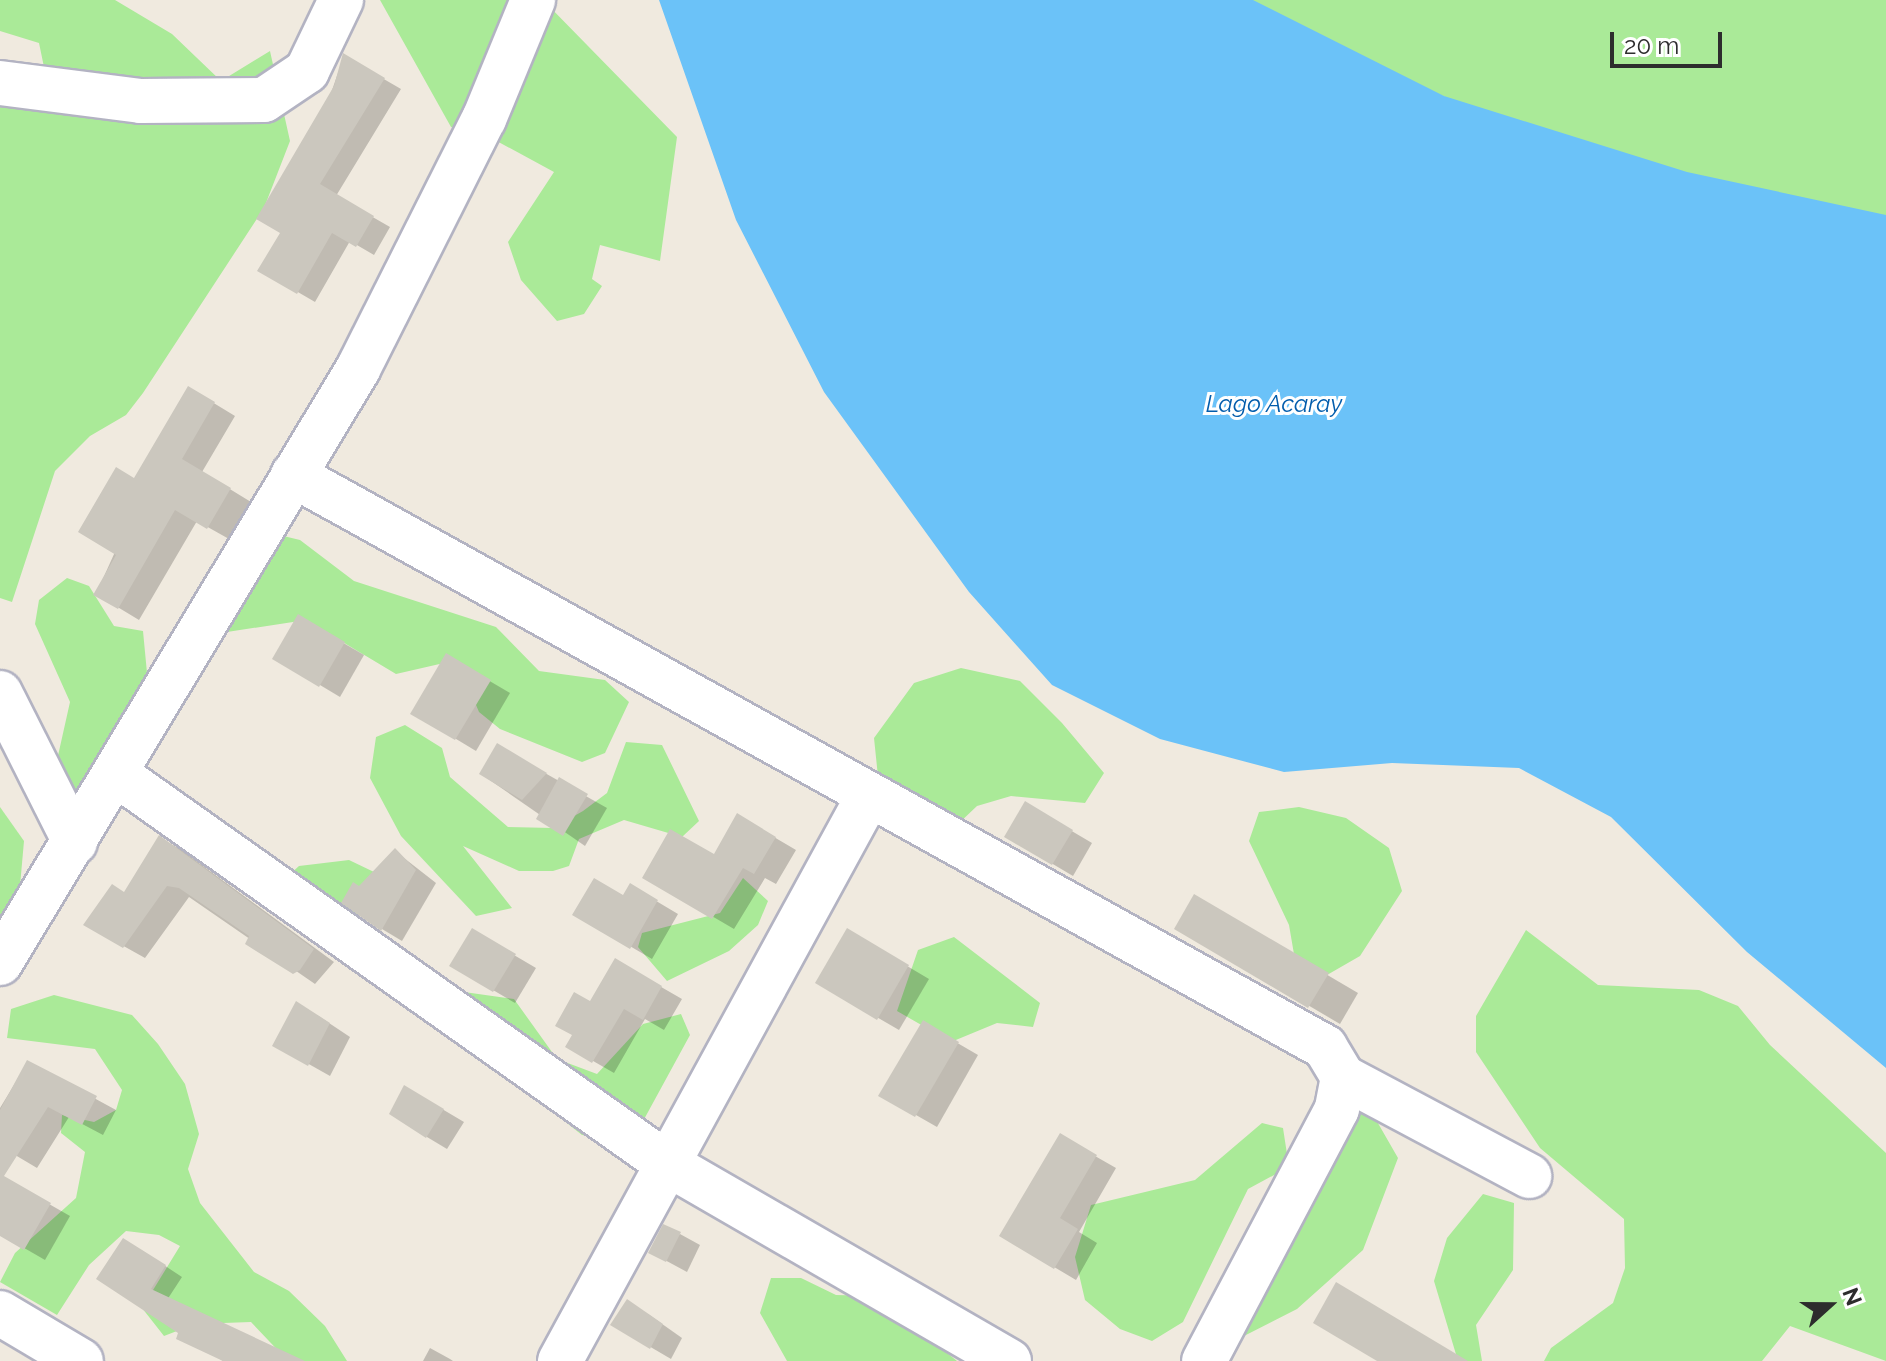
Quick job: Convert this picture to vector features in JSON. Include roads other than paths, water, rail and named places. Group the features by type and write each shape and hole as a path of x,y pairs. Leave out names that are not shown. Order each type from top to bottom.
{"street":[{"path":"0,83 141,101 264,100 307,71 341,0"},
{"path":"0,963 358,369 477,133 533,0"},
{"path":"293,475 1325,1047 1343,1077 1529,1176"},
{"path":"0,693 75,842"},
{"path":"116,774 666,1163 1009,1361"},
{"path":"560,1361 869,795"},
{"path":"1204,1361 1337,1109 1343,1077"},
{"path":"0,1313 81,1361"}],"water":[{"name":"Lago Acaray","path":"659,0 1253,0 1444,96 1687,172 1886,215 1886,1068 1747,952 1611,817 1519,768 1392,763 1284,772 1160,739 1052,685 969,592 824,392 736,220"}]}
